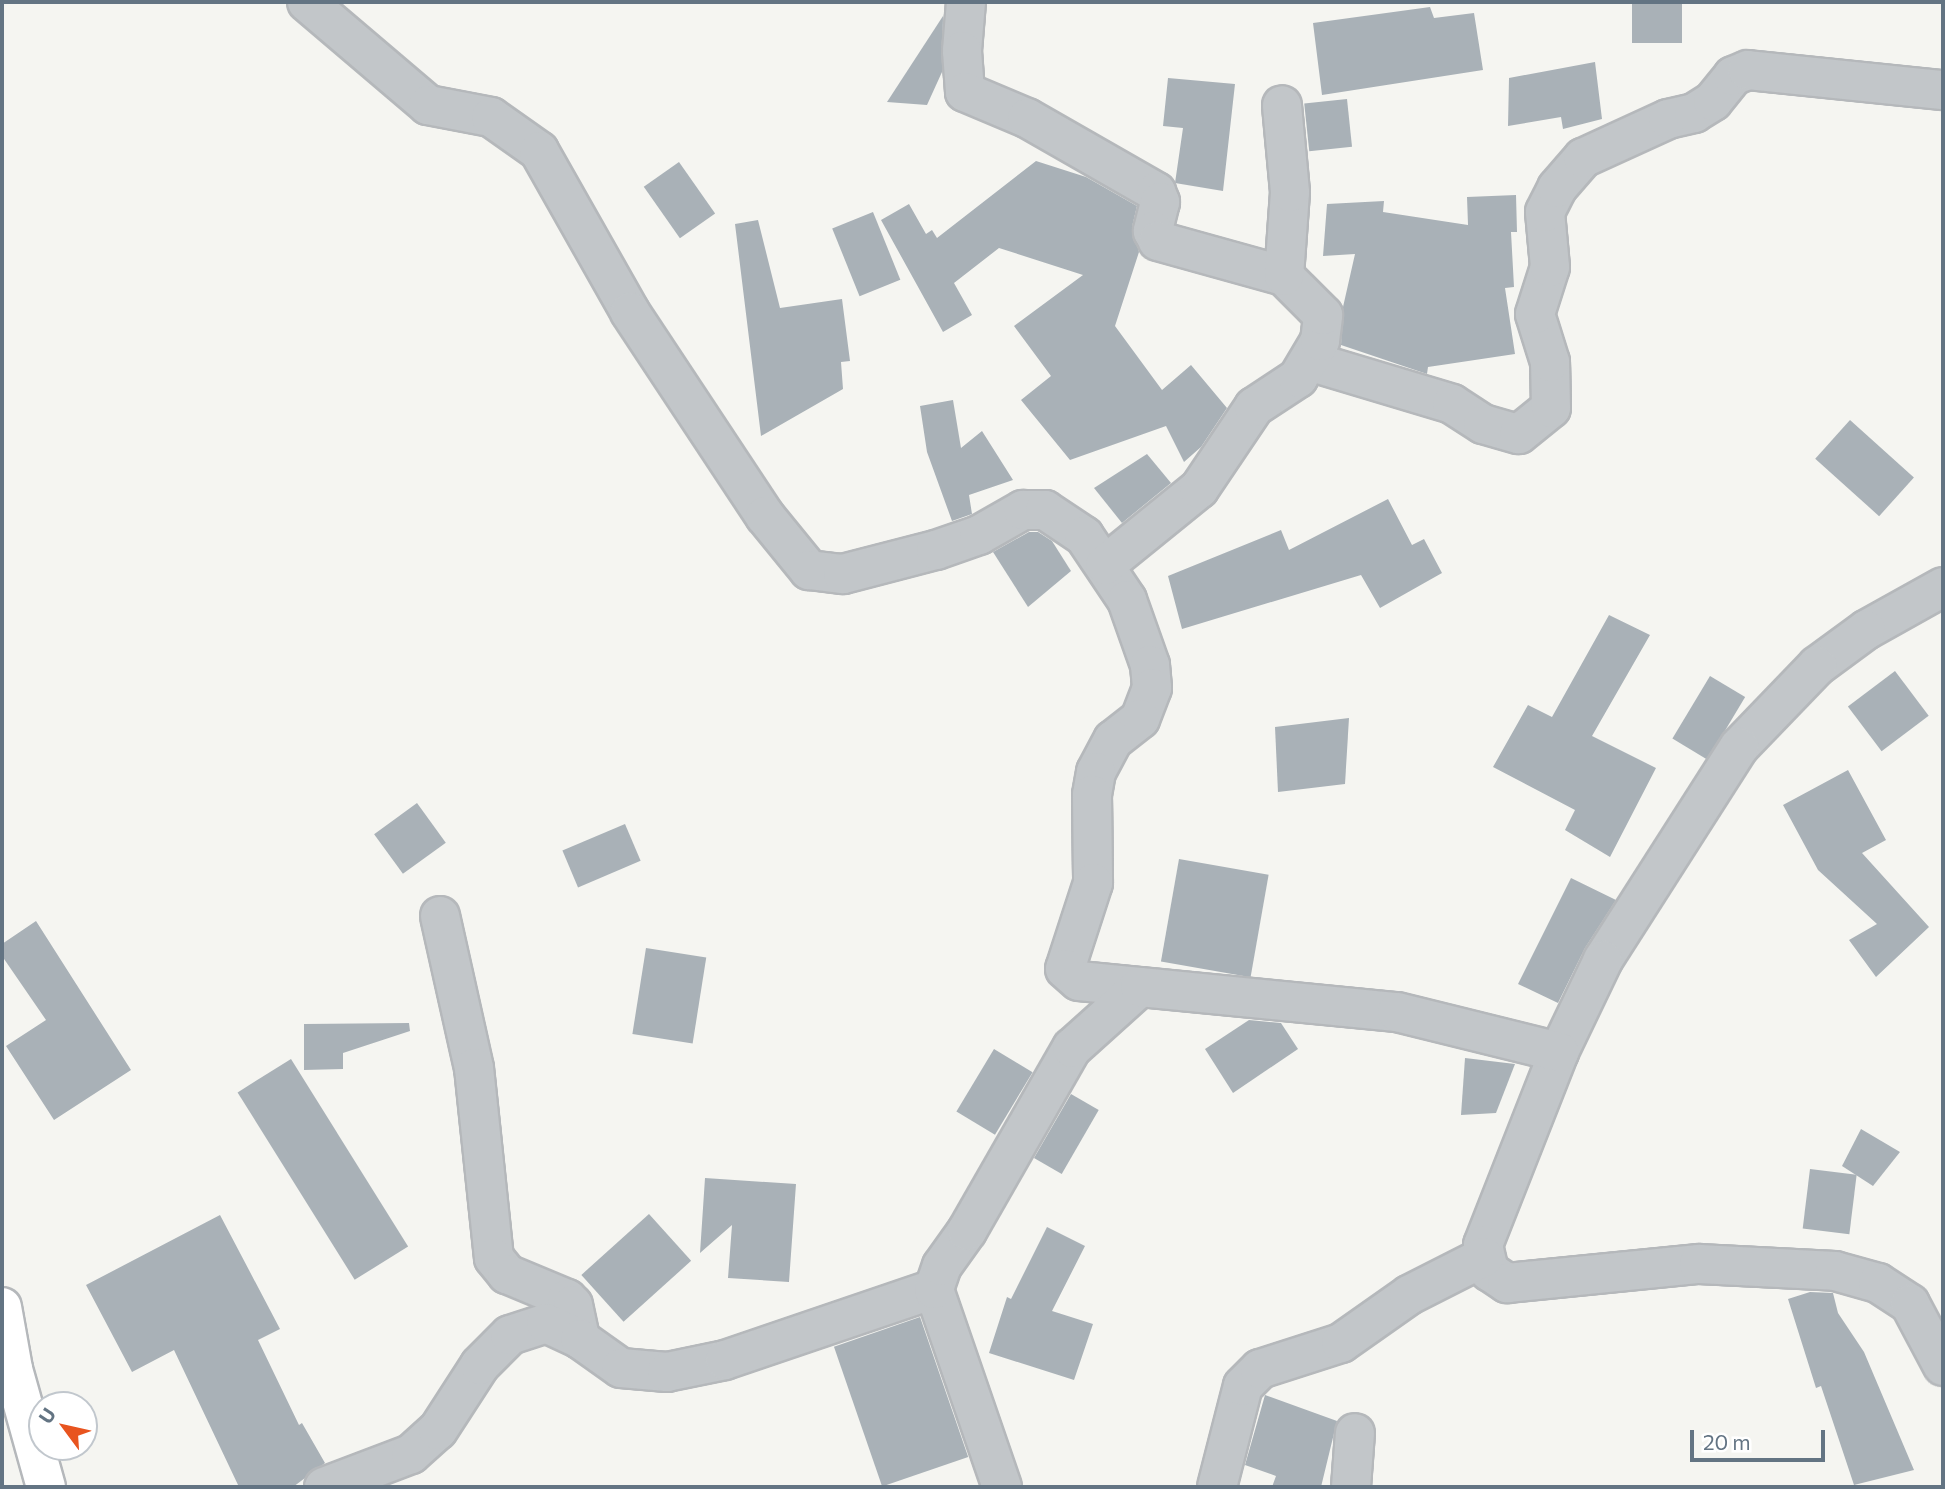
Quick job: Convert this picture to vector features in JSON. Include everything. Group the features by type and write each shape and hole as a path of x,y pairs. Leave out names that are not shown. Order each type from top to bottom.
{"highway":[{"path":"2,1307 13,1369 46,1487"}],"street":[{"path":"307,2 428,105 492,117 539,150 630,312 765,516 809,570 843,574 936,550 979,535 1023,510 1045,510 1060,517 1084,536 1105,565 1140,632 1152,688 1140,719 1113,740 1096,772 1091,795 1093,883 1065,969 1079,981 1397,1013 1559,1052"},
{"path":"966,2 962,51 965,92 1027,118 1156,192 1160,202 1153,231 1158,241 1284,276 1323,315 1320,341 1298,378 1254,407 1199,489 1105,565"},
{"path":"1310,361 1452,404 1483,424 1520,434 1550,408 1550,362 1535,314 1550,267 1545,212 1557,188 1583,158 1668,119 1694,113 1713,101 1733,76 1748,70 1943,90"},
{"path":"1282,105 1290,192 1284,276"},
{"path":"1943,587 1866,629 1817,666 1739,747 1603,960 1559,1052 1487,1231 1484,1257 1495,1278 1507,1283 1699,1264 1835,1271 1878,1283 1910,1304 1943,1366"},
{"path":"440,916 474,1068 494,1258 507,1274 567,1299 573,1305 580,1339"},
{"path":"1002,1487 934,1289 942,1266 967,1231 1072,1048 1140,987"},
{"path":"1217,1487 1243,1386 1260,1369 1341,1343 1409,1294 1484,1257"},
{"path":"324,1487 411,1454 438,1430 480,1365 510,1335 546,1323 580,1339 621,1368 667,1372 725,1360 934,1289"},
{"path":"1352,1487 1354,1433"}],"building":[{"path":"1632,2 1682,2 1682,43 1632,43"},
{"path":"1430,7 1434,18 1474,13 1483,70 1322,95 1313,23"},
{"path":"943,16 942,72 927,105 887,102"},
{"path":"1595,62 1602,119 1563,129 1561,117 1508,126 1509,78"},
{"path":"1168,78 1235,84 1223,191 1175,183 1183,128 1163,126"},
{"path":"1347,99 1352,147 1309,151 1304,103"},
{"path":"1036,161 1086,177 1137,206 1132,227 1139,252 1115,326 1162,390 1191,365 1227,408 1201,447 1184,462 1166,426 1070,460 1021,400 1051,376 1014,326 1083,275 999,248 954,283 972,315 943,332 881,220 909,204 926,234 932,230 937,238"},
{"path":"679,162 715,214 680,238 644,187"},
{"path":"1516,195 1517,232 1511,232 1514,287 1505,288 1515,354 1428,367 1427,374 1341,345 1343,307 1355,254 1323,256 1327,204 1384,201 1383,212 1468,225 1467,197"},
{"path":"873,212 900,280 860,296 832,228"},
{"path":"758,220 780,308 842,299 850,361 841,362 843,389 761,436 735,224"},
{"path":"953,400 961,448 982,431 1013,480 969,495 972,514 952,521 927,452 920,406"},
{"path":"1850,420 1914,478 1879,516 1815,459"},
{"path":"1147,454 1171,483 1122,523 1094,488"},
{"path":"1388,499 1412,545 1424,539 1442,573 1380,608 1361,575 1182,629 1168,576 1281,530 1289,550"},
{"path":"1029,532 1038,532 1052,541 1071,571 1028,607 993,552"},
{"path":"1609,615 1650,635 1592,736 1656,768 1610,857 1565,830 1575,810 1493,767 1528,705 1552,717"},
{"path":"1895,671 1929,716 1882,751 1848,707"},
{"path":"1710,676 1745,697 1708,760 1672,739"},
{"path":"1349,718 1345,784 1278,792 1275,727"},
{"path":"1848,770 1886,840 1862,853 1929,927 1876,977 1849,940 1877,924 1818,870 1783,805"},
{"path":"417,803 446,843 403,874 374,834"},
{"path":"625,824 641,861 578,887 562,851"},
{"path":"1179,859 1269,875 1251,977 1161,961"},
{"path":"1571,878 1616,900 1585,948 1558,1003 1518,984"},
{"path":"36,921 131,1070 54,1120 6,1046 46,1020 2,956 2,944"},
{"path":"646,948 706,958 693,1043 632,1034"},
{"path":"1249,1020 1281,1023 1298,1049 1233,1093 1205,1049"},
{"path":"409,1023 410,1031 343,1053 343,1069 304,1070 304,1024"},
{"path":"994,1049 1033,1072 995,1135 956,1112"},
{"path":"1465,1058 1515,1064 1496,1113 1461,1115"},
{"path":"291,1059 408,1246 355,1280 238,1092"},
{"path":"1071,1094 1099,1110 1062,1174 1034,1158"},
{"path":"1861,1129 1900,1152 1873,1186 1842,1166"},
{"path":"1810,1169 1857,1175 1849,1234 1803,1229"},
{"path":"705,1178 796,1184 789,1282 728,1278 732,1225 700,1253"},
{"path":"649,1214 691,1261 624,1322 581,1275"},
{"path":"220,1215 280,1329 258,1340 299,1425 302,1423 325,1463 293,1487 239,1487 174,1350 132,1372 86,1285"},
{"path":"1047,1227 1085,1246 1052,1311 1093,1324 1074,1380 989,1353 1007,1297 1011,1299"},
{"path":"1810,1292 1833,1293 1838,1313 1864,1352 1914,1470 1854,1485 1821,1386 1816,1388 1788,1299"},
{"path":"920,1317 968,1457 882,1487 834,1347"},
{"path":"1265,1395 1337,1421 1321,1487 1272,1487 1276,1476 1245,1465"}]}
